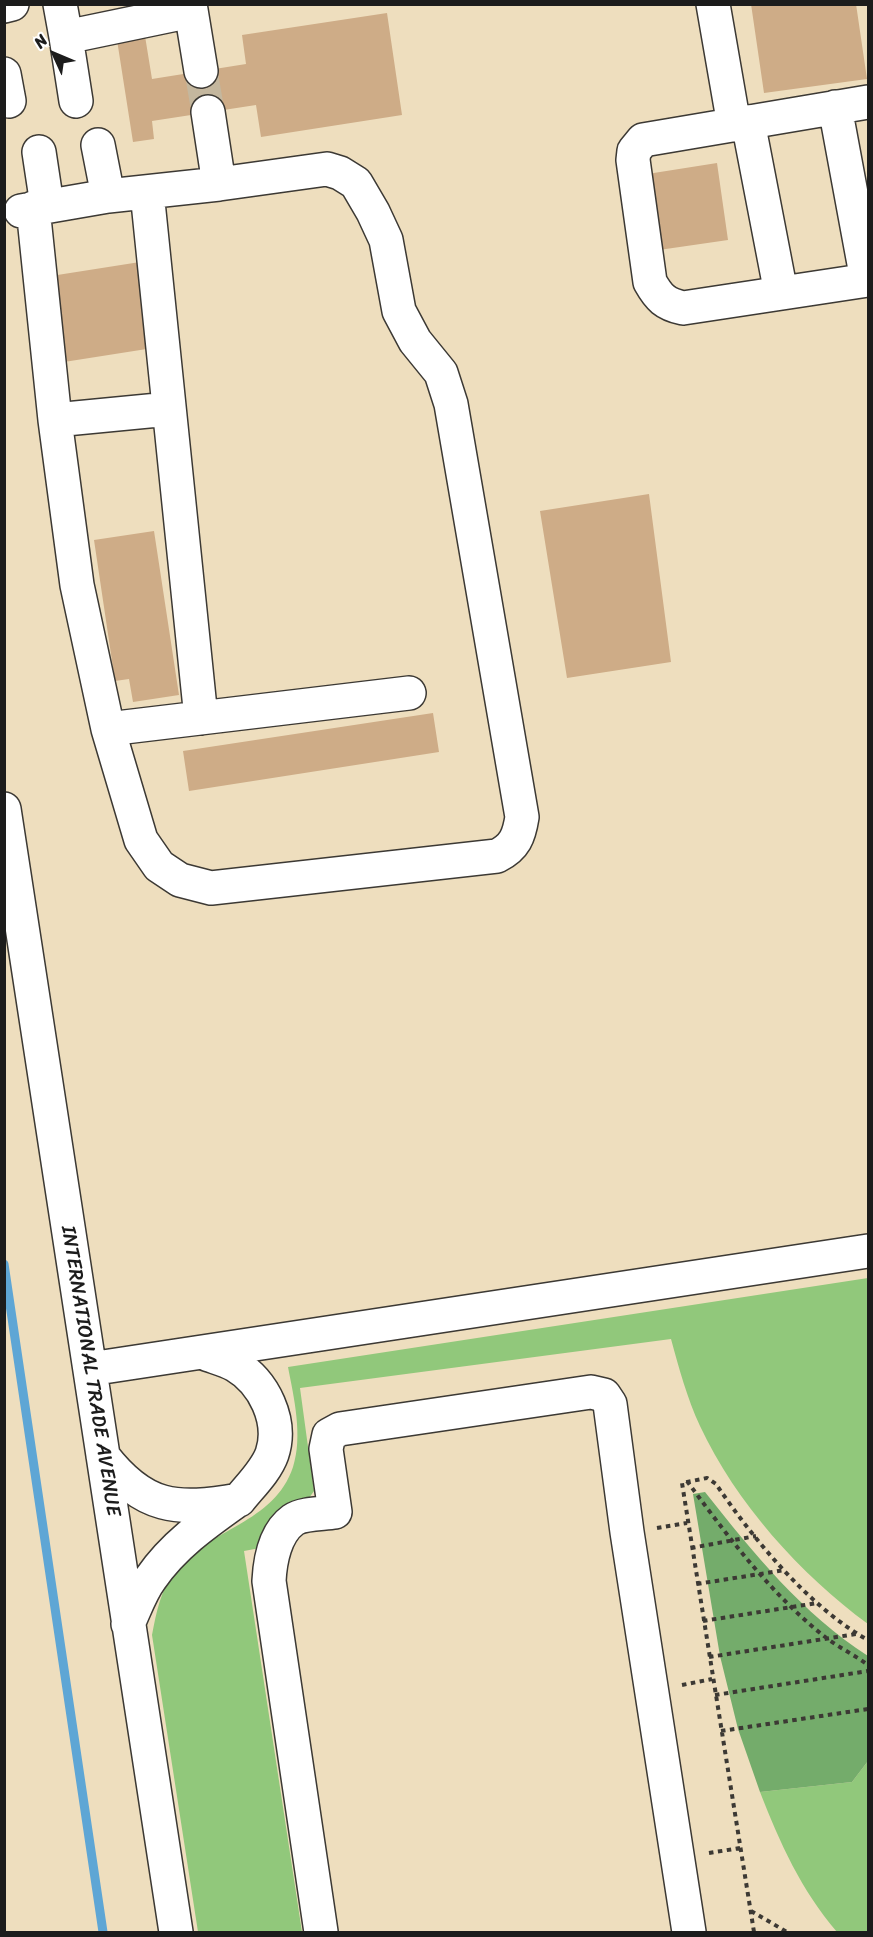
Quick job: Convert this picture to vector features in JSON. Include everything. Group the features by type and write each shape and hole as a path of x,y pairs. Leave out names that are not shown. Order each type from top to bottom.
{"street":[{"path":"4,6 12,4"},
{"path":"60,4 76,101"},
{"path":"713,4 781,294"},
{"path":"66,37 190,8 201,71"},
{"path":"835,107 868,280 683,308 669,305 659,298 650,282 634,151 643,140 835,107 868,102"},
{"path":"208,112 219,184"},
{"path":"98,145 108,196"},
{"path":"34,208 108,196 327,169 340,173 356,183 374,212 386,240 399,311 415,341 441,373 451,404 522,817 520,832 515,843 497,856 211,888 180,880 159,866 141,840 108,729 77,585 55,420 34,208 39,152"},
{"path":"147,192 201,718"},
{"path":"55,420 169,409"},
{"path":"108,729 409,693"},
{"name":"INTERNATIONAL TRADE AVENUE","path":"4,809 176,1932"},
{"path":"90,1369 868,1251"},
{"path":"128,1624 150,1579 168,1556 189,1536 239,1500 264,1469 272,1453 275,1425 269,1402 253,1380 235,1365 204,1353"},
{"path":"321,1932 269,1581 273,1555 286,1527 300,1517 335,1512 326,1449 329,1435 340,1429 598,1392 610,1404 627,1532 689,1932"},
{"path":"103,1456 121,1478 147,1498 168,1504 196,1505 239,1500"}],"path":[{"path":"754,1932 682,1483 701,1478 711,1480 785,1570 818,1603 868,1640"},
{"path":"687,1481 733,1541 792,1606 829,1639 868,1665"},
{"path":"691,1548 756,1536"},
{"path":"697,1584 785,1570"},
{"path":"703,1621 818,1603"},
{"path":"709,1658 857,1634"},
{"path":"715,1695 868,1671"},
{"path":"721,1731 868,1709"},
{"path":"750,1910 787,1932"}],"green space":[{"path":"868,1278 868,1624 794,1560 751,1509 732,1482 715,1455 695,1415 671,1339 300,1388 314,1491 309,1498 292,1501 278,1510 271,1521 265,1547 244,1551 302,1932 198,1932 152,1635 163,1593 175,1571 205,1545 256,1514 284,1486 293,1467 297,1443 293,1391 288,1367"},
{"path":"705,1492 761,1560 800,1602 868,1656 868,1761 852,1782 760,1792 738,1729 720,1656 693,1494"},
{"path":"868,1761 868,1932 837,1932 813,1900 792,1865 760,1792 852,1782"}],"building":[{"path":"751,4 856,4 867,79 764,93"},
{"path":"387,13 402,115 261,137 256,105 152,121 154,139 133,142 117,40 145,36 152,79 246,64 242,35"},
{"path":"717,163 728,240 652,251 641,175"},
{"path":"140,262 153,348 64,362 51,276"},
{"path":"649,494 671,662 567,678 540,511"},
{"path":"154,531 179,695 133,702 129,679 115,681 94,540"},
{"path":"433,713 439,752 189,791 183,751"}],"waterway":[{"path":"4,1264 103,1932"}],"tunnel":[{"path":"201,71 208,112"}]}
